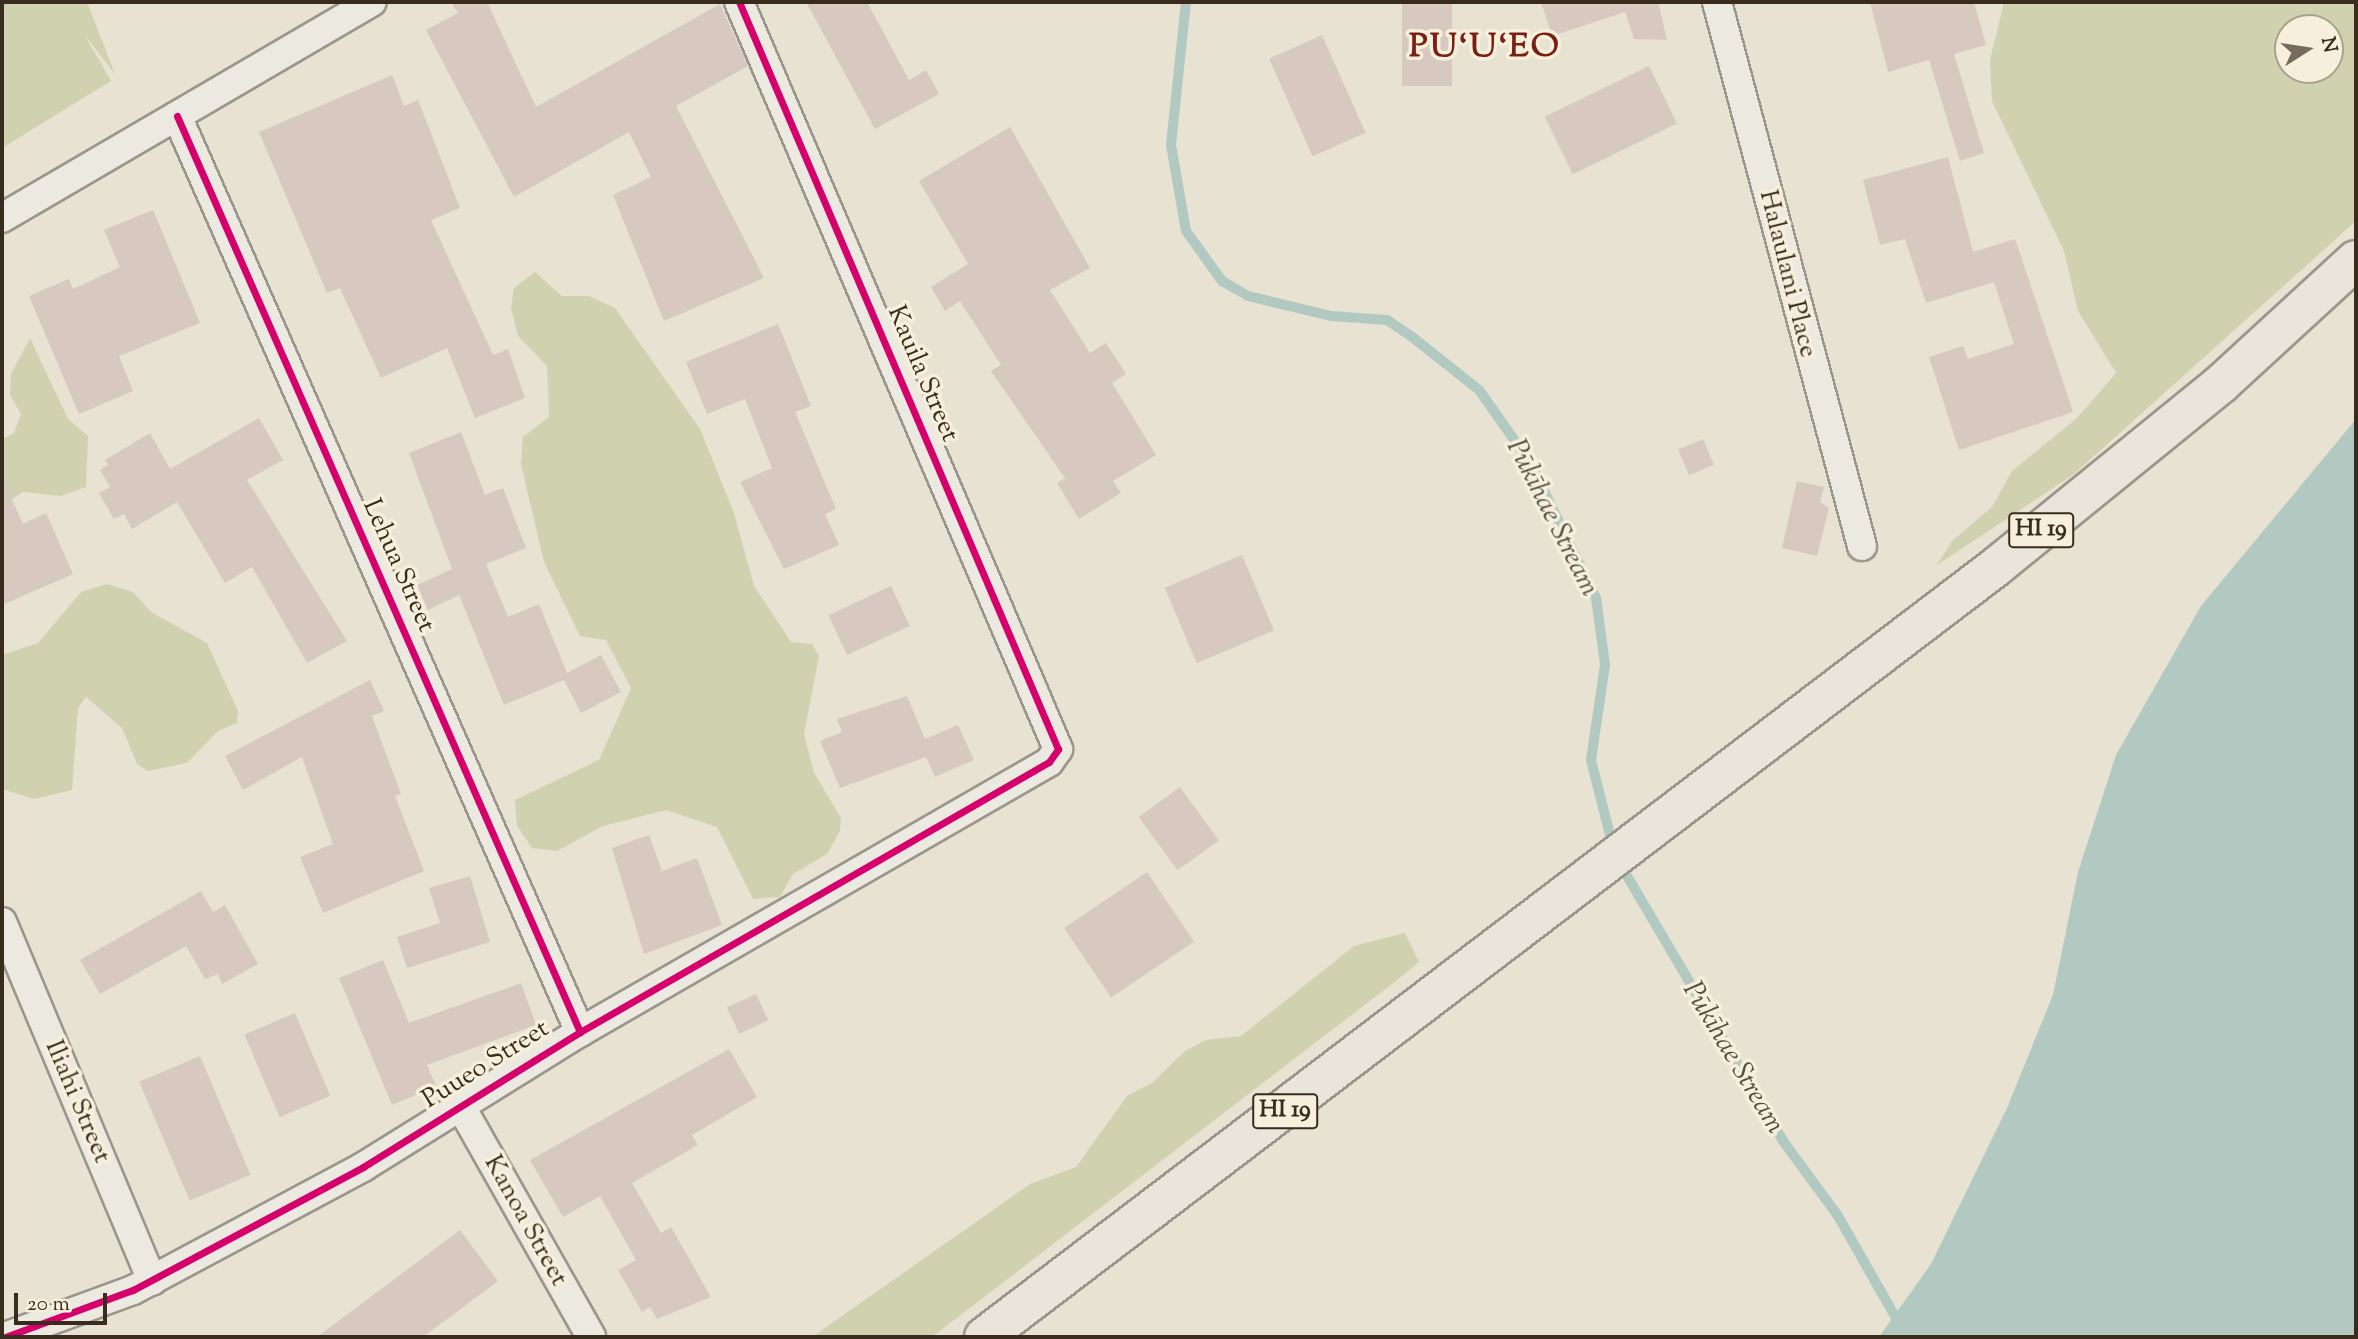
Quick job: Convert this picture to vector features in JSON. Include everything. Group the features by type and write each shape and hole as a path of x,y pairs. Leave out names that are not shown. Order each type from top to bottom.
{"main road":[{"name":"HI 19","path":"984,1337 1997,566 2221,384 2356,260"}],"street":[{"path":"2,218 372,2"},
{"name":"Kauila Street","path":"739,2 1056,736 1058,749 1049,762"},
{"name":"Halaulani Place","path":"1717,2 1862,546"},
{"name":"Lehua Street","path":"177,116 580,1032"},
{"name":"Puueo Street","path":"5,1337 152,1281 363,1167 580,1032 1049,762"},
{"name":"Iliahi Street","path":"2,922 152,1281"},
{"name":"Kanoa Street","path":"460,1105 591,1337"}],"green space":[{"path":"2,2 87,2 115,74 84,34 111,81 2,148"},
{"path":"2004,2 2356,2 2356,221 2074,474 1937,565 1952,541 1992,507 2012,471 2077,418 2116,373 2078,311 2064,251 1992,101 1990,60"},
{"path":"535,272 562,296 589,296 615,308 700,429 734,513 754,586 791,642 812,644 819,656 804,734 814,773 841,818 840,831 827,854 793,874 780,897 753,899 717,827 666,810 603,826 557,851 532,848 517,826 515,800 599,760 631,688 606,640 580,636 544,562 521,464 523,437 549,417 547,366 518,336 511,308 514,288"},
{"path":"30,338 68,419 88,436 86,487 61,496 23,492 2,505 2,439 14,433 21,414 10,395 11,374"},
{"path":"107,584 133,592 151,612 207,643 238,711 237,723 218,731 187,763 148,771 137,764 122,728 86,697 78,708 72,790 34,799 2,789 2,655 38,643 81,592"},
{"path":"1405,933 1419,962 932,1337 812,1337 1030,1184 1076,1167 1127,1096 1152,1083 1185,1051 1206,1040 1241,1036 1354,946"}],"water":[{"path":"2356,419 2356,1337 1879,1337 1931,1264 2007,1108 2053,995 2078,872 2116,755 2201,606"}],"building":[{"path":"451,2 487,2 536,107 720,4 748,66 676,106 764,278 664,321 613,195 651,177 629,132 514,197 426,30 458,13"},
{"path":"806,2 867,2 909,80 926,70 939,94 875,129"},
{"path":"1402,2 1452,2 1452,86 1402,86"},
{"path":"1541,2 1658,2 1667,40 1634,39 1625,12 1552,36"},
{"path":"1870,2 1974,2 1986,45 1954,54 1984,153 1960,161 1929,60 1888,72"},
{"path":"1322,35 1366,133 1313,156 1269,59"},
{"path":"1649,66 1677,124 1573,174 1545,117"},
{"path":"392,75 404,106 418,100 460,208 431,220 493,355 508,349 525,398 475,418 447,348 381,378 340,288 327,293 259,132"},
{"path":"1010,127 1090,268 1050,290 1090,353 1106,343 1126,374 1112,383 1156,455 1113,481 1121,493 1079,519 1057,483 1065,478 991,371 1001,365 960,301 945,311 931,287 968,264 919,181"},
{"path":"1948,157 1973,252 2015,239 2073,412 1959,450 1929,357 1963,346 1968,359 2014,344 1994,282 1926,303 1905,239 1880,245 1863,180"},
{"path":"153,210 200,323 119,356 133,391 79,414 29,296 69,279 73,289 120,267 104,230"},
{"path":"778,324 811,406 795,412 836,509 825,514 839,545 784,569 740,482 772,468 745,399 707,414 686,362"},
{"path":"259,418 283,460 247,480 347,641 307,663 252,567 225,583 177,502 132,529 124,514 114,519 99,493 110,487 100,470 108,465 105,460 150,433 170,469"},
{"path":"461,432 485,495 503,488 526,548 486,564 508,617 539,604 567,673 601,655 621,692 581,713 564,680 504,705 459,595 428,610 417,585 452,569 409,453"},
{"path":"1703,439 1714,465 1689,475 1678,450"},
{"path":"2,477 23,524 46,513 73,574 2,605"},
{"path":"1797,481 1824,487 1820,502 1829,508 1817,556 1782,548"},
{"path":"1242,555 1274,630 1197,663 1165,588"},
{"path":"891,586 910,626 847,655 828,615"},
{"path":"370,680 384,711 372,716 401,794 395,796 424,871 323,913 300,857 333,844 302,757 243,790 225,756"},
{"path":"907,696 925,739 958,725 974,760 935,777 926,757 840,788 820,741 842,732 837,719"},
{"path":"1180,787 1219,840 1178,870 1139,817"},
{"path":"649,835 662,871 697,858 722,925 644,954 612,848"},
{"path":"1147,872 1194,942 1111,998 1064,928"},
{"path":"470,876 490,942 407,968 397,937 440,923 429,888"},
{"path":"201,891 213,912 225,905 258,964 222,984 218,974 205,979 186,946 100,994 80,960"},
{"path":"383,960 409,1023 521,983 536,1025 427,1065 436,1086 392,1105 339,978"},
{"path":"756,994 768,1020 739,1034 727,1008"},
{"path":"295,1013 330,1096 280,1117 244,1034"},
{"path":"729,1049 757,1097 692,1135 698,1145 632,1183 661,1233 671,1227 711,1297 657,1319 650,1307 642,1312 618,1270 636,1260 600,1196 563,1217 530,1160"},
{"path":"200,1056 250,1175 190,1201 139,1082"},
{"path":"460,1230 498,1281 423,1337 317,1337"}],"waterway":[{"name":"Pūkīhae Stream","path":"1186,2 1171,145 1186,231 1222,281 1248,296 1331,316 1387,320 1411,336 1479,390 1530,462 1596,598 1605,665 1591,760 1613,847"},
{"name":"Pūkīhae Stream","path":"1620,864 1783,1141 1838,1216 1897,1320"}],"cycle path":[{"path":"5,1337 133,1290 363,1167 580,1032 1049,762 1058,749 739,2"},
{"path":"177,116 580,1032"}],"district":[{"name":"PU‘U‘EO","path":"1485,49"}]}
